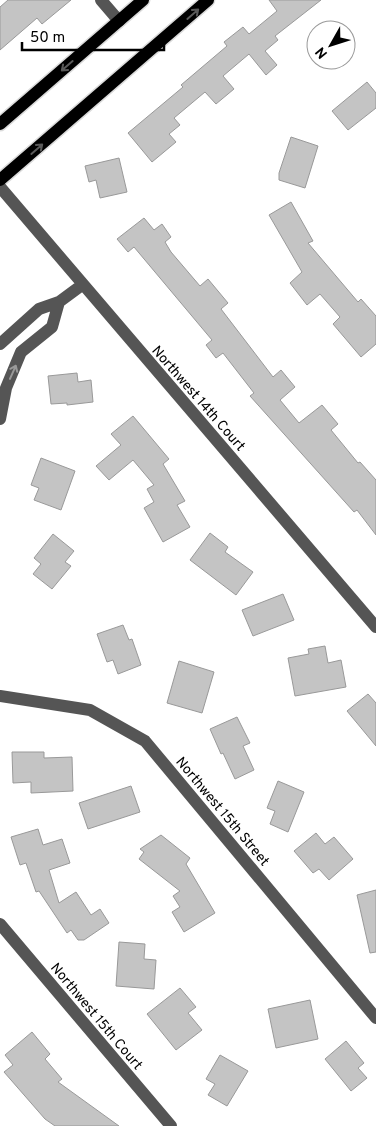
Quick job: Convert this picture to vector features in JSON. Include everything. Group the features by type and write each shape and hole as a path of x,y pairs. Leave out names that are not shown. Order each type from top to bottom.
{"main road":[{"path":"0,124 143,0"},
{"path":"0,180 208,0"}],"street":[{"path":"102,0 119,21"},
{"name":"Northwest 14th Court","path":"0,188 376,627"},
{"path":"0,344 39,308 58,302 82,286"},
{"path":"0,419 6,388 22,352 52,326 58,302"},
{"name":"Northwest 15th Street","path":"0,696 90,710 145,741 376,1018"},
{"name":"Northwest 15th Court","path":"0,924 171,1126"}],"building":[{"path":"8,0 71,0 42,24 37,18 0,50 0,7"},
{"path":"269,0 321,0 275,36 278,40 265,51 277,65 266,75 249,54 223,76 234,89 216,104 205,92 174,118 180,125 169,134 176,142 152,162 128,133 183,87 181,85 227,46 224,42 243,27 249,34 277,11"},
{"path":"367,82 376,93 376,108 348,130 332,111"},
{"path":"291,137 318,146 305,188 279,180 279,173"},
{"path":"119,158 127,192 100,198 96,180 89,182 85,166"},
{"path":"291,202 313,241 308,243 358,302 361,299 376,316 376,344 361,357 333,324 340,317 320,294 307,305 290,283 302,272 269,215"},
{"path":"144,218 154,230 162,224 171,237 165,242 171,252 200,286 208,279 228,303 221,309 273,377 281,370 295,387 280,400 299,423 322,405 338,424 331,430 358,463 360,462 376,480 376,535 357,510 354,512 250,396 254,393 223,353 216,358 206,345 212,340 134,247 128,252 117,239"},
{"path":"77,373 78,382 91,380 93,402 67,405 67,403 51,404 48,376"},
{"path":"133,416 169,459 163,464 185,501 177,505 190,527 163,542 144,508 154,502 147,489 154,485 133,460 109,480 96,466 121,445 111,434"},
{"path":"41,458 75,471 61,510 34,500 39,488 31,485"},
{"path":"210,533 228,547 225,552 253,572 236,595 190,560"},
{"path":"53,534 74,551 65,562 71,566 52,589 33,574 41,564 34,558"},
{"path":"283,594 294,620 253,636 242,610"},
{"path":"123,625 129,640 132,639 141,665 118,674 113,660 107,662 97,634"},
{"path":"325,646 328,663 341,660 346,687 295,696 288,658 309,654 308,649"},
{"path":"179,661 214,672 202,713 167,703"},
{"path":"368,694 376,703 376,746 347,711"},
{"path":"237,717 250,743 243,746 254,770 235,779 210,729"},
{"path":"12,752 44,752 44,758 72,757 73,791 31,793 31,782 13,783"},
{"path":"278,781 304,792 288,832 270,824 275,811 267,808"},
{"path":"131,786 140,812 88,829 79,803"},
{"path":"38,829 43,845 62,839 70,863 49,870 59,903 76,892 91,915 100,909 109,923 84,940 78,940 71,930 67,933 39,891 36,892 26,863 20,865 11,837"},
{"path":"316,833 325,844 334,837 353,859 329,880 319,869 313,873 294,851"},
{"path":"161,835 190,858 186,864 215,913 184,932 172,912 180,907 173,896 180,891 139,859 144,852 140,849"},
{"path":"376,890 376,952 370,953 357,895"},
{"path":"119,942 145,944 144,959 156,960 154,989 116,986"},
{"path":"180,988 196,1007 188,1013 202,1030 176,1050 147,1014"},
{"path":"310,1000 318,1039 276,1048 268,1009"},
{"path":"32,1032 50,1054 45,1059 62,1079 58,1082 119,1126 55,1126 45,1119 4,1072 13,1065 5,1055"},
{"path":"346,1041 364,1063 358,1068 367,1078 351,1091 325,1059"},
{"path":"220,1055 248,1071 227,1106 208,1095 215,1084 206,1079"}]}
